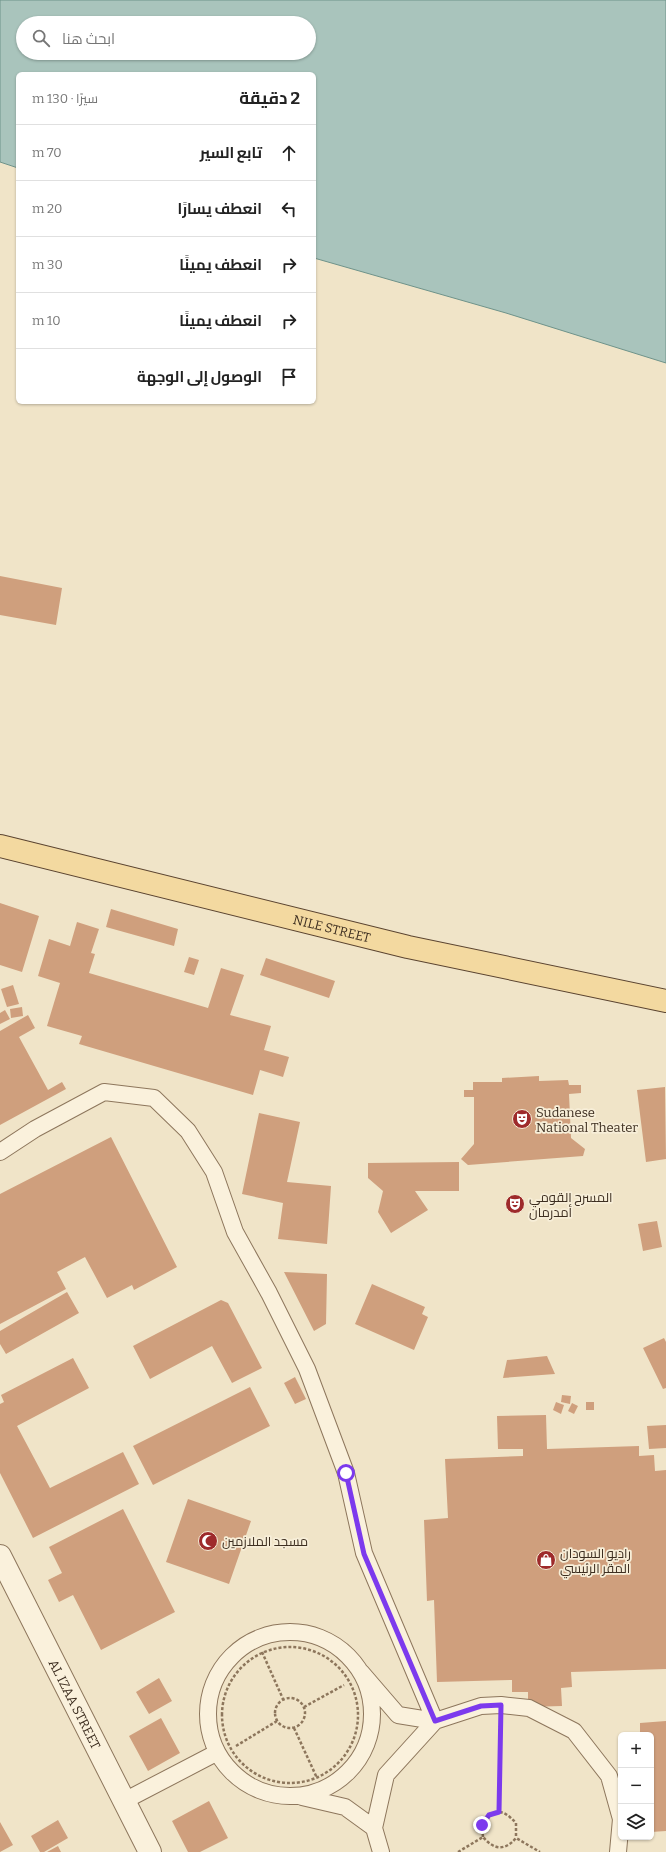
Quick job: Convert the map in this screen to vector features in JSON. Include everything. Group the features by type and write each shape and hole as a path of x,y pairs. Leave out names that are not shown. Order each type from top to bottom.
{"main road":[{"name":"NILE STREET","path":"0,846 408,947 666,1001"}],"street":[{"name":"AL IZAA STREET","path":"0,1556 150,1852"}],"lane":[{"path":"0,1152 35,1129 104,1092 154,1098 188,1131 214,1172 235,1232 269,1293 307,1369 346,1473 364,1554 435,1721"},
{"path":"374,1828 345,1807 300,1797 268,1795 238,1779 207,1724 210,1692 224,1663 248,1642 278,1631 311,1633 337,1645 398,1715 435,1721 481,1706 501,1705 529,1708 574,1731 609,1776 621,1820 618,1852"},
{"path":"300,1797 332,1787 352,1771 367,1744 370,1736 372,1706 361,1672"},
{"path":"381,1852 374,1828 386,1774 435,1721"},
{"path":"124,1801 223,1751"}],"path":[{"path":"284,1647 306,1649 327,1658 344,1673 354,1693 358,1715 355,1737 344,1757 328,1773 308,1782 285,1784 264,1779 244,1767 223,1751 222,1705 229,1683 243,1665 262,1652 284,1647"},
{"path":"262,1652 283,1700"},
{"path":"304,1707 349,1682"},
{"path":"288,1698 298,1700 304,1707 305,1712 303,1722 294,1728 285,1728 277,1721 275,1712 279,1702 288,1698"},
{"path":"499,1812 501,1705"},
{"path":"223,1751 277,1721"},
{"path":"294,1728 317,1778"},
{"path":"499,1812 507,1813 516,1823 516,1838 511,1844 501,1848 489,1845 483,1838 482,1825 489,1815 499,1812"},
{"path":"458,1852 483,1838"},
{"path":"516,1838 540,1852"}],"water":[{"path":"0,0 666,0 666,363 506,313 316,259 316,72 16,72 16,167 0,162"}],"building":[{"path":"0,576 62,588 56,625 0,615"},
{"path":"0,903 39,916 22,972 0,965"},
{"path":"111,909 178,929 174,946 106,927"},
{"path":"77,922 99,929 91,953 95,954 89,973 208,1008 221,968 244,975 230,1015 271,1026 264,1050 289,1057 283,1077 260,1070 253,1095 79,1044 82,1036 47,1026 60,983 38,976 49,939 70,946"},
{"path":"189,957 199,960 194,975 184,972"},
{"path":"266,958 335,981 329,998 260,975"},
{"path":"13,985 19,1004 7,1007 1,989"},
{"path":"22,1007 23,1016 11,1018 10,1009"},
{"path":"5,1010 10,1019 0,1024 0,1013"},
{"path":"28,1015 35,1028 19,1037 48,1090 62,1082 66,1089 0,1125 0,1031"},
{"name":"Sudanese National Theater","path":"539,1076 539,1081 568,1080 569,1085 581,1085 581,1093 569,1094 571,1138 585,1149 583,1156 468,1165 461,1159 474,1144 474,1097 464,1097 464,1090 473,1090 473,1082 502,1082 502,1078"},
{"path":"665,1087 666,1159 646,1162 637,1090"},
{"path":"259,1113 300,1122 287,1182 331,1186 327,1244 278,1239 283,1203 242,1194"},
{"path":"111,1137 177,1267 134,1290 132,1285 107,1298 85,1257 57,1272 66,1289 0,1324 0,1194"},
{"path":"459,1162 459,1191 415,1191 428,1210 391,1233 378,1212 383,1191 368,1178 368,1163"},
{"path":"657,1221 662,1247 643,1251 638,1224"},
{"path":"284,1272 327,1274 326,1324 314,1331"},
{"path":"372,1284 425,1307 422,1314 428,1317 414,1350 355,1324"},
{"path":"67,1292 79,1313 6,1354 0,1344 0,1331"},
{"path":"221,1300 228,1303 262,1368 232,1383 212,1346 150,1379 133,1346"},
{"path":"664,1338 666,1342 666,1388 663,1389 643,1348"},
{"path":"547,1356 555,1374 503,1378 507,1360"},
{"path":"73,1358 89,1388 17,1426 50,1488 123,1452 139,1484 33,1538 0,1473 0,1404 4,1402 1,1395"},
{"path":"295,1377 306,1399 295,1404 284,1383"},
{"path":"250,1387 270,1426 153,1485 133,1446"},
{"path":"562,1395 571,1396 570,1404 561,1402"},
{"path":"556,1402 564,1405 561,1414 553,1410"},
{"path":"586,1402 594,1402 594,1410 586,1410"},
{"path":"572,1403 578,1406 574,1414 568,1411"},
{"name":"راديو السودان المقر الرئيسي","path":"546,1415 547,1449 639,1446 639,1456 654,1455 655,1471 666,1470 666,1669 571,1672 572,1687 561,1688 562,1706 528,1707 528,1692 512,1692 512,1680 437,1682 434,1600 427,1601 424,1520 448,1518 445,1459 523,1456 523,1449 498,1449 497,1416"},
{"path":"666,1425 666,1448 649,1449 647,1426"},
{"name":"مسجد الملازمين","path":"188,1499 251,1521 229,1584 166,1562"},
{"path":"123,1509 175,1612 101,1650 73,1595 59,1602 48,1580 62,1573 49,1547"},
{"path":"159,1678 172,1701 149,1714 136,1692"},
{"path":"161,1718 180,1753 148,1771 129,1736"},
{"path":"666,1721 666,1831 654,1832 654,1732 640,1732 640,1723"},
{"path":"209,1801 228,1838 200,1852 188,1852 172,1821"},
{"path":"58,1820 68,1838 44,1852 40,1852 31,1836"},
{"path":"0,1822 13,1845 0,1852"},
{"path":"58,1846 61,1852 47,1852"}],"place":[{"name":"Sudanese National Theater","path":"522,1119"},
{"name":"المسرح القومي أمدرمان","path":"515,1204"},
{"name":"مسجد الملازمين","path":"208,1541"},
{"name":"راديو السودان المقر الرئيسي","path":"546,1560"}],"route":[{"path":"346,1473 364,1554 435,1721 481,1706 501,1705 499,1812 489,1815 482,1825"}]}
